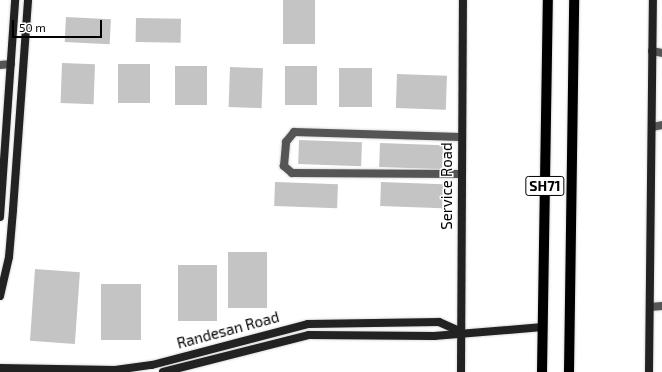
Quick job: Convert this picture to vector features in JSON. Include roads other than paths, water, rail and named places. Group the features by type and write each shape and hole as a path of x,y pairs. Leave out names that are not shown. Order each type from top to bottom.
{"main road":[{"name":"SH71","path":"542,372 548,0"},
{"name":"SH71","path":"569,372 574,0"}],"street":[{"path":"0,217 12,64 15,0"},
{"path":"0,296 9,257 14,210 28,0"},
{"name":"Service Road","path":"461,372 461,137 463,0"},
{"path":"649,372 653,0"},
{"path":"652,51 662,54"},
{"path":"0,65 12,64"},
{"path":"652,127 662,125"},
{"path":"461,137 294,132 286,142 284,166 292,173 461,174"},
{"path":"650,307 662,306"},
{"name":"Randesan Road","path":"0,368 130,368 308,324 440,322 461,332"},
{"name":"Randesan Road","path":"163,372 309,335 434,336 461,332 543,327"}]}
